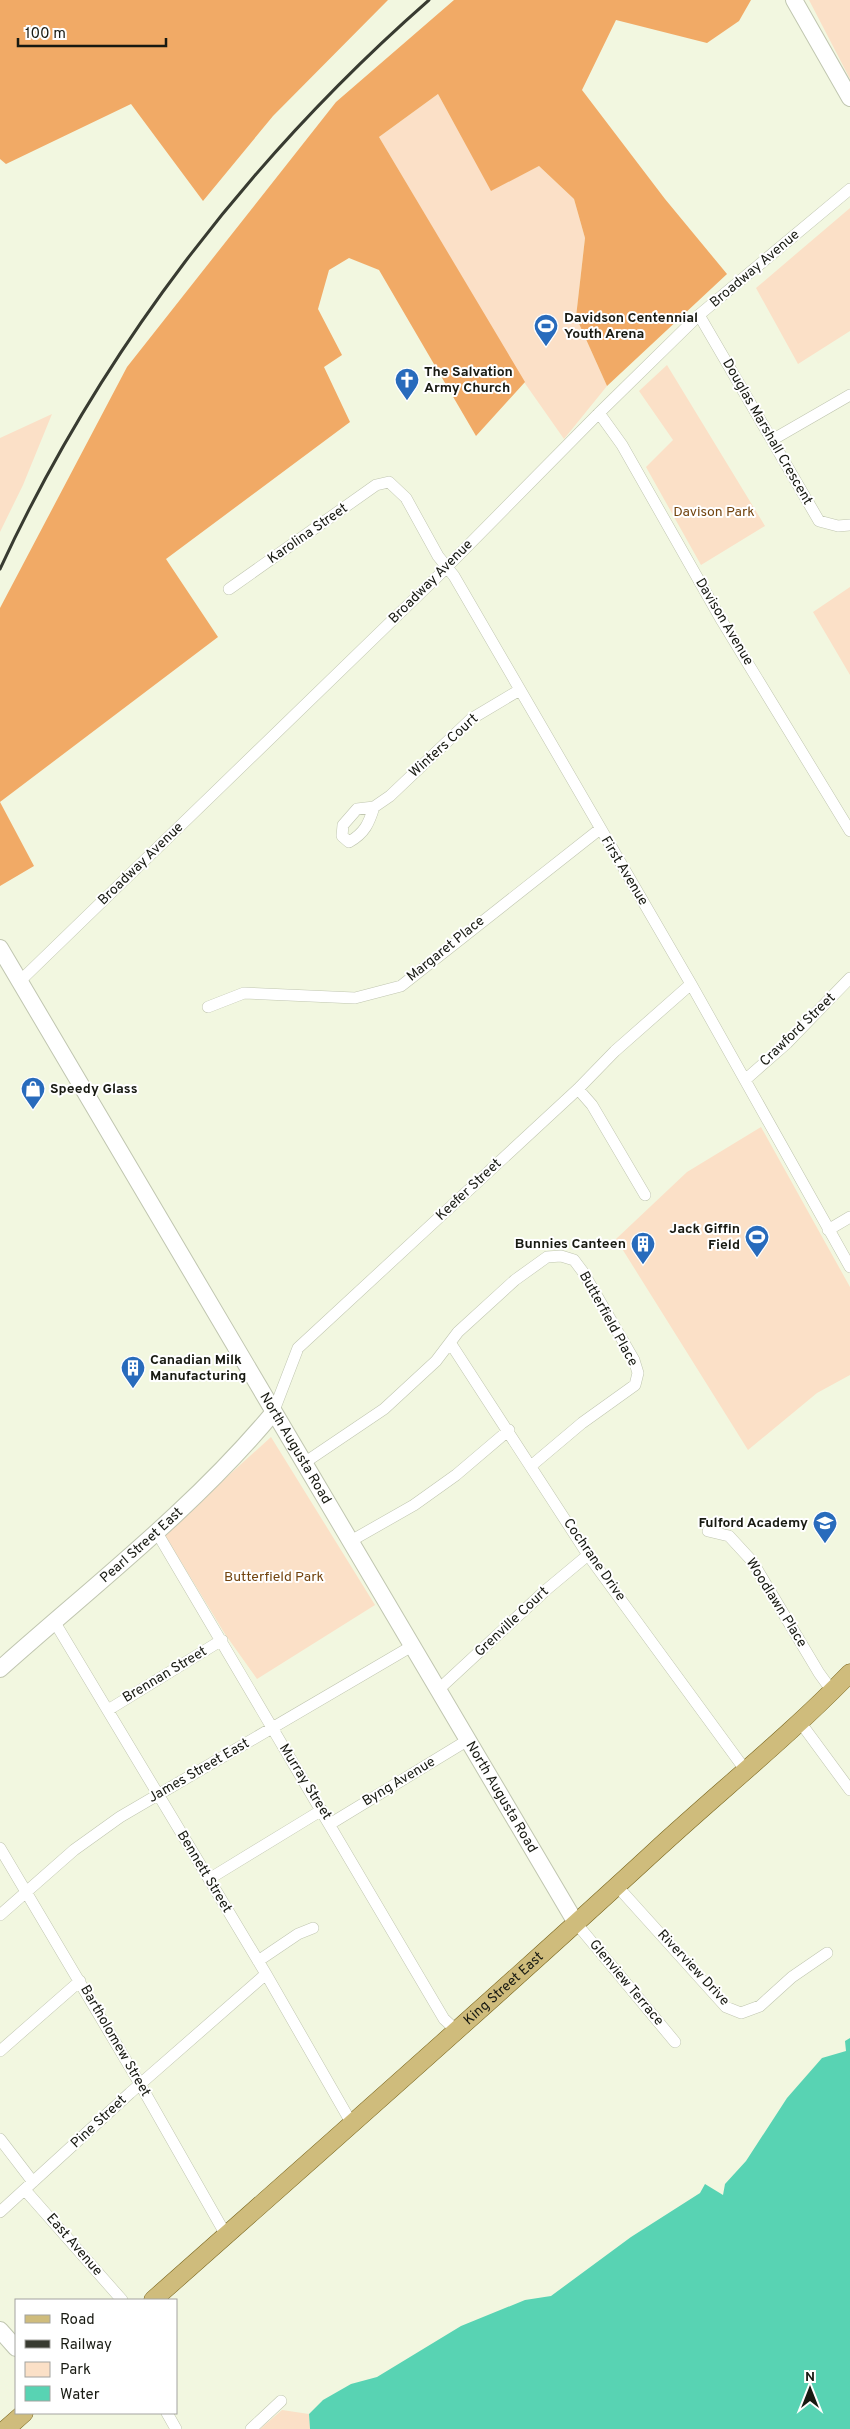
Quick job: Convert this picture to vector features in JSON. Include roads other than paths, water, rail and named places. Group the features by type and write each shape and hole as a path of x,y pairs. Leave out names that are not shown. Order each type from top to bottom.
{"main road":[{"path":"794,0 850,98"},
{"name":"North Augusta Road","path":"0,948 349,1542 576,1923"},
{"name":"Pearl Street East","path":"0,1669 156,1532 242,1450 273,1413"},
{"name":"King Street East","path":"154,2299 457,2031 746,1771 800,1722 850,1672"},
{"path":"0,2330 15,2347"},
{"path":"6,2429 23,2414"}],"street":[{"name":"Broadway Avenue","path":"19,982 447,567 699,315 850,189"},
{"name":"Douglas Marshall Crescent","path":"699,315 819,521 838,526 850,525"},
{"path":"772,440 850,395"},
{"name":"Davison Avenue","path":"599,414 622,445 722,621 850,831"},
{"name":"First Avenue","path":"388,482 406,498 438,556 447,567 691,984 850,1267"},
{"name":"Karolina Street","path":"229,589 376,486 388,482"},
{"name":"Winters Court","path":"374,806 390,796 471,718 518,690"},
{"name":"Margaret Place","path":"208,1008 244,993 355,998 401,986 600,829"},
{"name":"Crawford Street","path":"745,1080 787,1043 850,978"},
{"name":"Keefer Street","path":"273,1413 298,1348 578,1089 615,1051 691,984"},
{"path":"578,1089 592,1105 645,1195"},
{"path":"828,1230 850,1217"},
{"name":"Butterfield Place","path":"304,1463 384,1409 436,1361 451,1344 458,1332 515,1280 547,1257 561,1256 574,1260 583,1272 634,1360 638,1373 635,1385 582,1423 531,1466"},
{"name":"Cochrane Drive","path":"451,1344 509,1430 588,1555 746,1771"},
{"path":"349,1542 414,1505 456,1475 509,1430"},
{"name":"Woodlawn Place","path":"708,1531 729,1536 752,1561 818,1672 832,1691"},
{"name":"Murray Street","path":"156,1532 222,1640 272,1729 322,1810 444,2019 457,2031"},
{"name":"Grenville Court","path":"438,1690 546,1590 588,1555"},
{"name":"Bennett Street","path":"54,1621 266,1974 352,2124"},
{"name":"Brennan Street","path":"108,1710 222,1640"},
{"name":"James Street East","path":"0,1915 74,1850 120,1817 412,1646"},
{"path":"800,1722 850,1790"},
{"name":"Byng Avenue","path":"330,1824 468,1740"},
{"path":"209,1879 322,1810"},
{"name":"Bartholomew Street","path":"0,1848 140,2084 226,2235"},
{"name":"Riverview Drive","path":"617,1886 726,2007 741,2013 760,2006 792,1977 827,1953"},
{"name":"Glenview Terrace","path":"576,1923 675,2042"},
{"path":"258,1962 298,1934 313,1928"},
{"name":"Pine Street","path":"0,2212 140,2084 266,1974"},
{"path":"0,2051 80,1982"},
{"name":"East Avenue","path":"0,2139 29,2186 121,2299"},
{"path":"251,2429 281,2401"},
{"path":"167,2414 176,2429"}],"water":[{"path":"850,2038 850,2429 310,2429 309,2414 323,2400 351,2384 377,2377 461,2326 525,2300 551,2296 631,2237 700,2193 705,2184 723,2195 725,2184 746,2161 787,2098 822,2058 846,2051 845,2041"}],"railway":[{"path":"0,569 40,488 84,410 133,335 185,262 241,192 300,125 363,61 429,0"}],"place":[{"name":"Davidson Centennial Youth Arena","path":"546,347"},
{"name":"The Salvation Army Church","path":"407,401"},
{"name":"Speedy Glass","path":"33,1110"},
{"name":"Jack Giffin Field","path":"757,1258"},
{"name":"Bunnies Canteen","path":"643,1265"},
{"name":"Canadian Milk Manufacturing","path":"133,1389"},
{"name":"Fulford Academy","path":"825,1544"}],"park label":[{"name":"Davison Park","path":"714,512"},
{"name":"Butterfield Park","path":"274,1577"}]}
